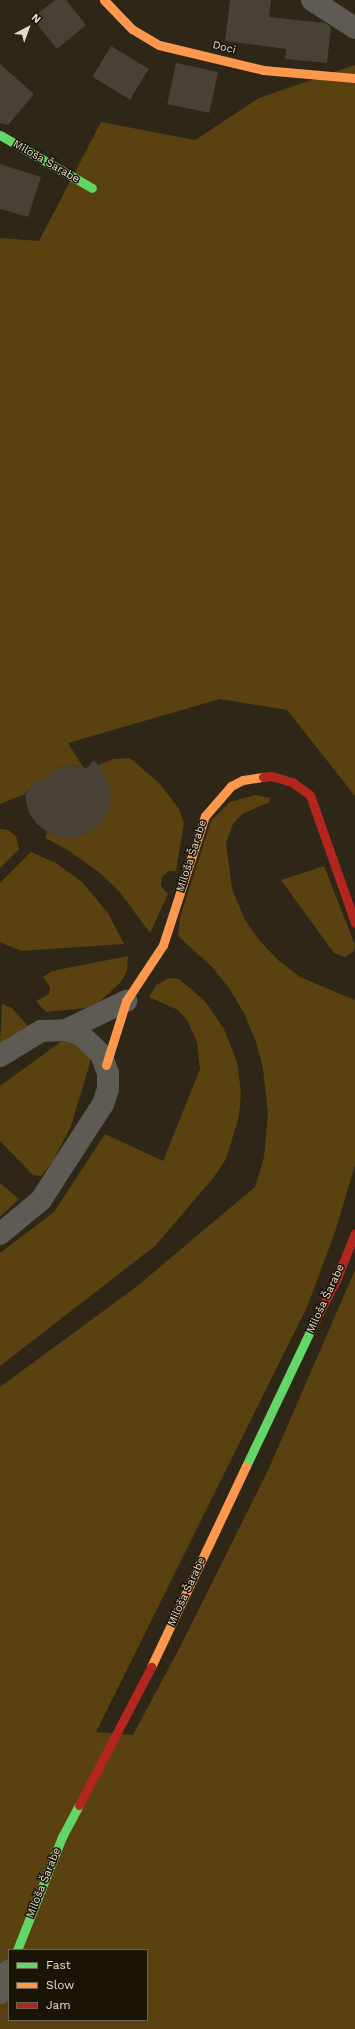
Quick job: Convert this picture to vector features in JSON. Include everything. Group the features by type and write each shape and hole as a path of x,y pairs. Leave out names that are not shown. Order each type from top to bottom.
{"street":[{"name":"Doci","path":"104,0 132,29 159,45 262,70 355,78"},
{"path":"312,0 355,28"},
{"name":"Miloša Šarabe","path":"0,135 92,188"},
{"name":"Miloša Šarabe","path":"106,1065 126,1001 163,945 205,816 220,796 243,780 271,776 282,778 302,788 310,795 355,923"},
{"path":"0,1056 41,1031 66,1030 126,1001"},
{"path":"0,1234 41,1200 103,1104 108,1089 106,1065 92,1043 66,1030"},
{"name":"Miloša Šarabe","path":"17,1949 62,1837 160,1650 337,1278 355,1233"},
{"path":"0,1993 8,1973"}],"shaded area":[{"path":"355,65 355,796 287,710 220,699 68,743 83,767 70,765 57,768 40,782 36,781 25,794 0,804 0,238 39,241 101,122 195,140 259,98"},
{"path":"130,758 161,785 179,809 184,823 176,871 168,871 162,877 161,886 168,894 150,933 119,891 100,873 68,850 45,838 47,832 60,837 74,837 87,833 99,825 110,786 98,765 113,759"},
{"path":"256,795 270,798 270,802 242,814 233,824 226,843 232,889 245,920 259,940 278,960 300,977 355,1000 355,1165 335,1232 307,1307 96,1732 133,1735 181,1645 270,1466 355,1270 355,2029 0,2029 0,1387 136,1287 255,1187 264,1157 268,1114 263,1068 256,1042 244,1013 229,988 211,966 178,936 180,917 211,821 230,802"},
{"path":"0,829 8,830 16,836 19,849 0,868"},
{"path":"31,852 56,863 82,882 108,913 124,944 21,951 0,942 0,883"},
{"path":"324,866 355,945 354,951 345,957 334,953 281,880"},
{"path":"128,956 127,971 120,983 99,1002 86,1008 46,1012 36,1001 49,994 50,987 43,977 52,971"},
{"path":"169,978 179,979 205,1001 224,1029 237,1062 241,1092 239,1116 226,1159 214,1177 155,1246 0,1366 0,1253 54,1212 105,1134 163,1161 200,1069 197,1042 187,1020 178,1010 149,997 156,985"},
{"path":"2,1004 12,1008 28,1026 0,1045"},
{"path":"66,1038 92,1056 71,1126 52,1163 41,1176 33,1175 0,1141 0,1086"},
{"path":"0,1183 19,1199 0,1217"}],"building":[{"path":"55,0 66,0 86,25 57,49 32,18"},
{"path":"230,0 271,0 269,17 325,23 331,27 327,63 285,59 286,49 225,41"},
{"path":"111,46 149,69 130,100 92,77"},
{"path":"176,63 218,72 209,113 167,104"},
{"path":"0,64 34,94 8,125 0,123"},
{"path":"0,164 41,177 28,217 0,209"},
{"path":"94,760 104,773 110,786 111,800 107,814 99,825 87,833 74,837 60,837 47,832 36,823 28,811 25,795 36,780 40,782 57,768 70,765 87,768"}],"traffic: fast":[{"path":"0,135 92,188"},
{"path":"246,1466 313,1325"},
{"path":"17,1949 62,1837 79,1805"}],"traffic: slow":[{"path":"104,0 132,29 159,45 263,70 355,78"},
{"path":"106,1065 126,1001 163,945 205,816 231,786 243,780 263,777"},
{"path":"151,1667 246,1466"}],"traffic: jam":[{"path":"263,777 271,776 292,782 310,795 355,923"},
{"path":"313,1325 337,1278 355,1233"},
{"path":"79,1805 151,1667"}]}
